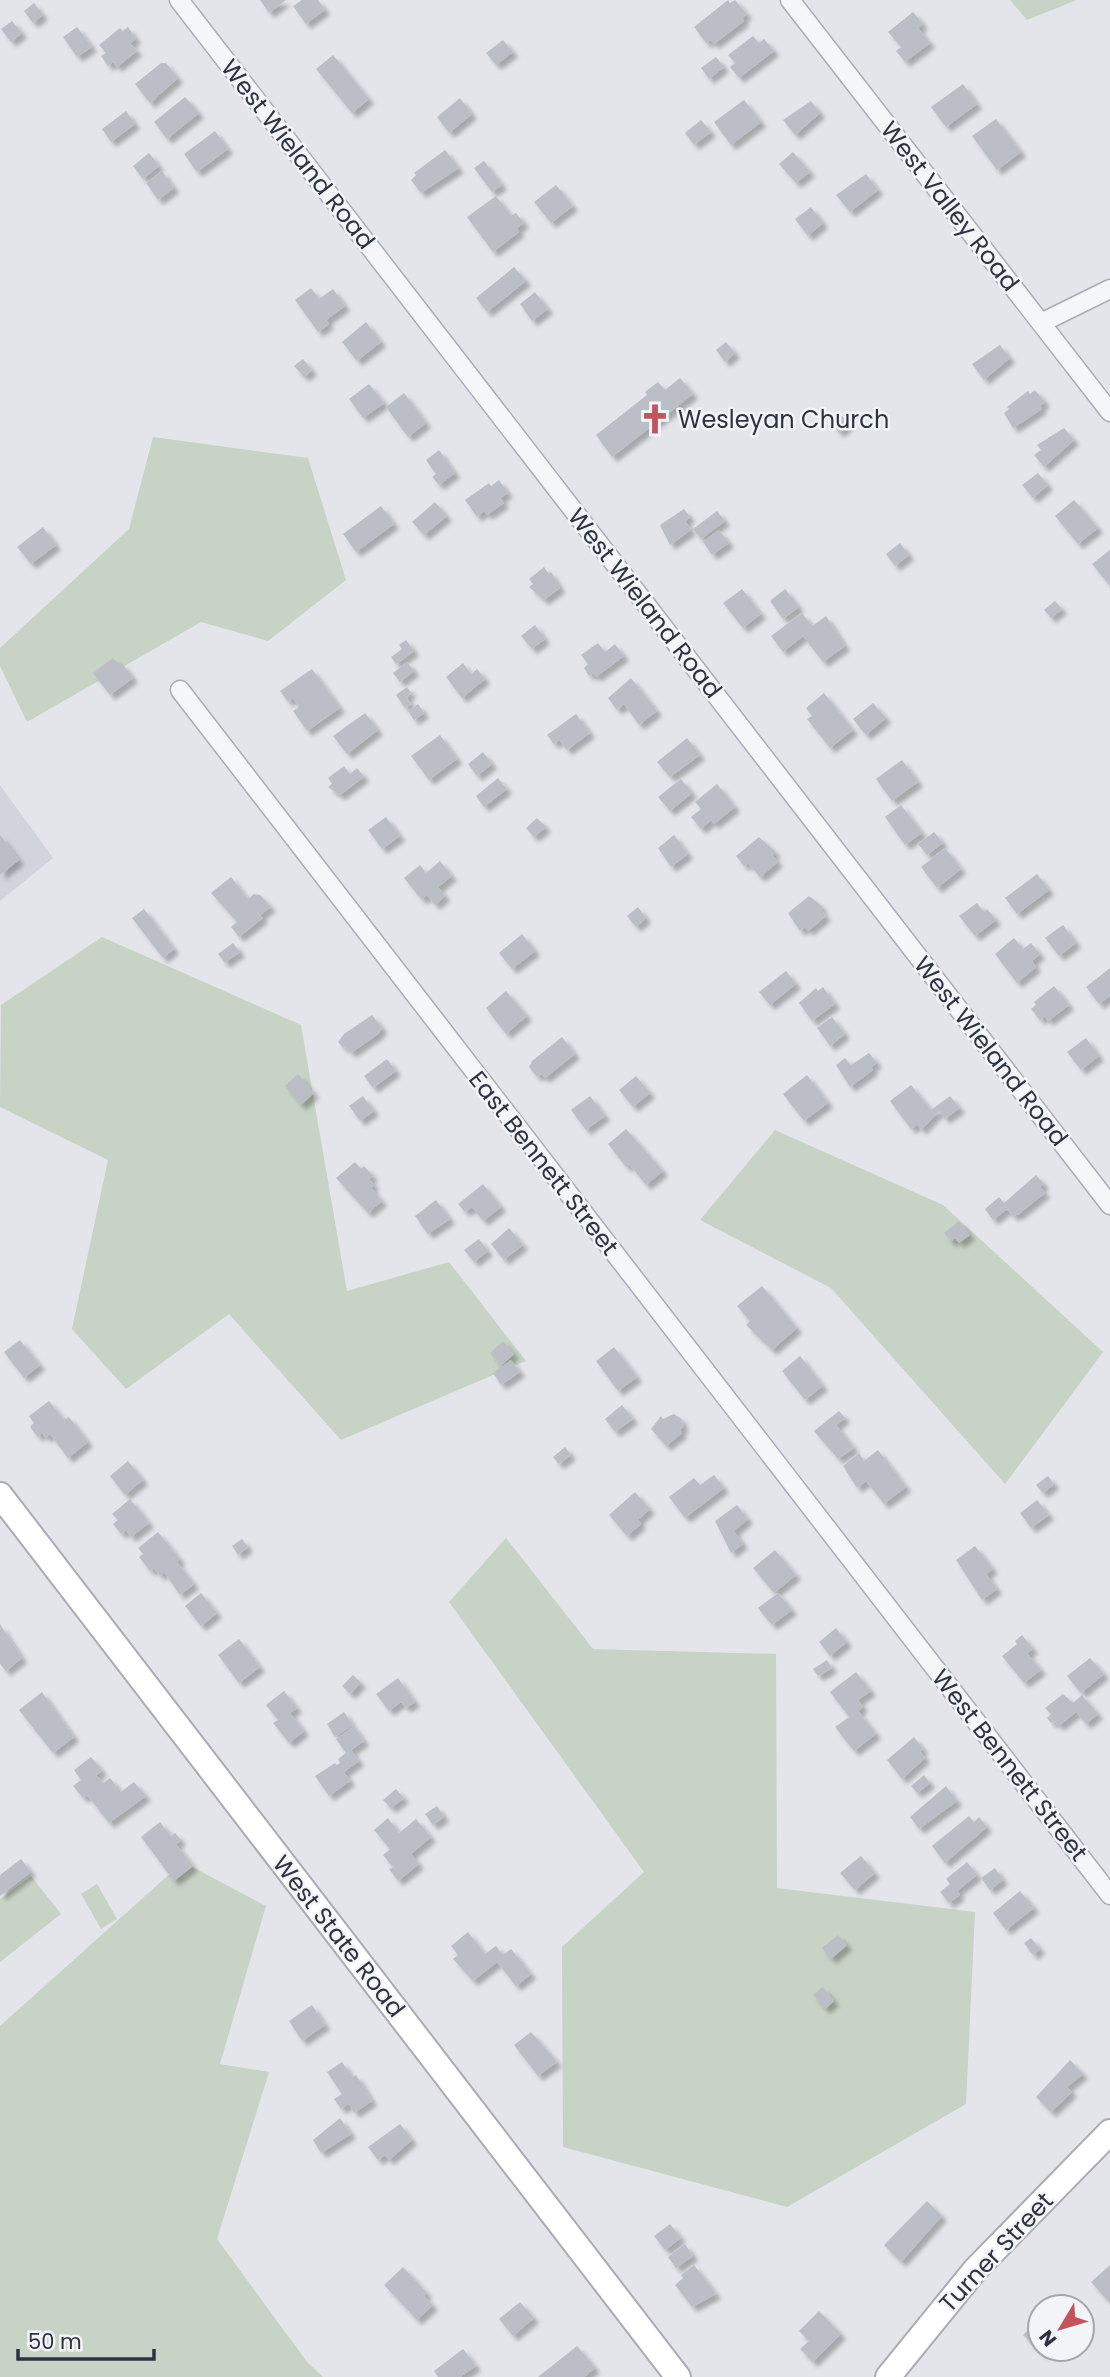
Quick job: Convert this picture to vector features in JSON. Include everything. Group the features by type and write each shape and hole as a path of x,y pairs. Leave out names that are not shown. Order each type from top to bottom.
{"street":[{"name":"West Wieland Road","path":"180,0 1110,1205"},
{"name":"West Valley Road","path":"790,0 1110,412"},
{"path":"1041,323 1110,289"},
{"name":"East Bennett Street","path":"180,690 910,1635"},
{"name":"West State Road","path":"0,1494 678,2377"},
{"name":"West Bennett Street","path":"910,1635 1110,1895"},
{"name":"Turner Street","path":"888,2377 975,2270 1110,2132"}],"shaded area":[{"path":"0,785 53,858 0,901"}],"green space":[{"path":"1010,0 1077,0 1027,20"},
{"path":"153,437 308,458 346,580 268,641 201,622 27,722 0,666 0,648 129,529"},
{"path":"102,937 301,1025 347,1291 449,1262 526,1361 341,1440 229,1314 126,1389 72,1329 108,1160 0,1107 1,1005"},
{"path":"775,1130 943,1205 1103,1352 1005,1484 831,1288 700,1220"},
{"path":"506,1538 593,1649 776,1654 777,1888 975,1912 966,2104 787,2207 563,2147 562,1947 644,1872 449,1602"},
{"path":"183,1862 266,1906 220,2064 269,2072 217,2239 307,2362 323,2377 0,2377 0,2026"},
{"path":"31,1876 61,1914 0,1962 0,1899"},
{"path":"97,1884 117,1919 101,1929 81,1894"}],"building":[{"path":"260,0 286,0 269,13"},
{"path":"302,0 318,0 325,10 306,24 293,6"},
{"path":"728,0 730,3 735,0 747,14 742,18 744,21 714,44 711,40 706,43 694,27"},
{"path":"34,3 43,15 33,23 24,11"},
{"path":"913,12 923,24 918,28 930,43 905,62 896,51 901,47 888,32"},
{"path":"12,21 22,33 11,42 1,29"},
{"path":"77,27 92,47 77,57 63,37"},
{"path":"128,27 136,39 130,43 137,51 117,67 113,62 108,66 101,56 106,53 99,45 120,28 123,31"},
{"path":"753,36 759,43 764,39 774,51 739,78 730,67 735,63 728,55"},
{"path":"503,40 513,52 496,65 486,53"},
{"path":"333,55 369,99 352,113 316,69"},
{"path":"716,57 724,67 709,79 701,68"},
{"path":"161,63 166,63 178,78 150,103 135,84"},
{"path":"963,84 977,104 946,127 931,107"},
{"path":"185,97 199,113 167,139 154,122"},
{"path":"460,98 472,114 449,133 437,117"},
{"path":"744,100 761,122 731,145 714,122"},
{"path":"811,101 820,113 795,135 783,120"},
{"path":"126,111 135,124 111,142 102,129"},
{"path":"996,119 1021,152 997,170 972,136"},
{"path":"701,120 711,132 694,145 685,133"},
{"path":"215,131 228,149 197,172 184,154"},
{"path":"445,150 459,168 421,193 411,180 416,175 414,173"},
{"path":"793,152 810,172 796,183 779,164"},
{"path":"149,153 159,166 143,179 133,166"},
{"path":"484,161 502,185 492,192 474,168"},
{"path":"162,171 174,188 158,200 146,183"},
{"path":"866,174 878,190 850,212 836,195"},
{"path":"556,185 573,206 551,223 534,202"},
{"path":"496,196 511,216 516,213 524,223 517,228 519,232 493,252 467,217"},
{"path":"811,207 823,223 808,236 795,219"},
{"path":"514,267 526,281 487,312 476,298"},
{"path":"311,288 319,299 333,289 345,306 326,320 329,324 318,332 295,300"},
{"path":"535,292 548,309 532,321 520,304"},
{"path":"366,322 381,342 357,361 342,342"},
{"path":"726,342 735,353 725,362 716,350"},
{"path":"1000,345 1010,358 984,380 972,364"},
{"path":"303,359 312,370 304,377 294,366"},
{"path":"680,378 693,394 612,457 596,435 647,395 645,392 658,382 665,390"},
{"path":"369,384 384,403 363,418 349,399"},
{"path":"1035,390 1045,402 1040,406 1042,409 1013,428 1004,413 1009,409 1007,407 1028,391 1030,394"},
{"path":"404,393 426,423 408,437 386,407"},
{"path":"842,416 849,424 839,433 832,424"},
{"path":"1064,428 1074,440 1044,467 1034,455 1041,450 1037,445"},
{"path":"439,450 455,473 439,485 432,477 436,474 426,460"},
{"path":"1038,473 1048,485 1033,498 1022,485"},
{"path":"499,480 508,493 500,498 504,503 487,515 484,511 477,517 465,500 489,483 491,486"},
{"path":"1074,500 1098,528 1078,544 1055,516"},
{"path":"435,502 447,516 424,535 412,522"},
{"path":"381,506 394,524 356,552 343,534"},
{"path":"684,509 690,517 685,521 691,530 670,545 660,525"},
{"path":"717,511 725,521 701,539 693,529"},
{"path":"43,527 56,545 31,564 17,547"},
{"path":"719,530 729,543 712,555 703,542"},
{"path":"900,543 909,555 895,566 886,554"},
{"path":"1110,550 1110,586 1092,564"},
{"path":"544,567 549,574 551,572 560,588 544,600 529,587 533,584 529,579"},
{"path":"742,589 761,614 743,628 723,603"},
{"path":"785,589 799,607 783,619 770,601"},
{"path":"1055,601 1062,609 1051,618 1044,610"},
{"path":"802,613 812,626 826,616 845,646 823,662 803,636 783,652 771,636"},
{"path":"535,625 545,639 532,649 521,636"},
{"path":"406,640 414,651 396,664 391,657 402,649 399,645"},
{"path":"598,643 605,652 615,644 624,656 596,677 593,673 589,676 584,668 588,664 581,655"},
{"path":"113,658 119,665 122,663 133,678 110,695 93,673"},
{"path":"407,662 414,671 400,682 393,673"},
{"path":"463,663 471,674 477,669 485,679 462,698 446,677"},
{"path":"312,669 340,708 307,731 293,711 299,707 293,698 288,702 280,691"},
{"path":"631,678 657,711 639,725 624,704 617,710 608,698"},
{"path":"407,687 411,693 406,697 411,704 405,708 396,695"},
{"path":"824,693 853,730 830,748 807,719 812,716 806,708"},
{"path":"873,703 886,718 866,735 853,719"},
{"path":"418,704 424,713 414,720 408,711"},
{"path":"365,713 378,730 347,754 333,736"},
{"path":"576,714 590,733 567,750 559,740 554,744 547,735"},
{"path":"440,735 457,759 429,780 411,756"},
{"path":"687,738 700,755 670,777 657,762"},
{"path":"483,752 492,764 477,776 468,764"},
{"path":"902,760 918,782 892,801 876,779"},
{"path":"344,766 350,774 357,768 364,777 340,795 328,787 332,784 328,778"},
{"path":"498,778 507,789 484,807 476,796"},
{"path":"681,779 692,793 670,811 658,797"},
{"path":"717,784 735,807 714,824 711,820 701,829 691,817 701,809 695,802"},
{"path":"901,805 922,833 905,845 885,817"},
{"path":"386,817 400,836 382,849 368,830"},
{"path":"537,818 546,827 534,837 526,828"},
{"path":"934,832 943,843 927,855 918,844"},
{"path":"0,835 19,860 0,875"},
{"path":"674,835 688,854 671,867 658,848"},
{"path":"759,837 776,852 772,855 778,862 760,877 748,863 744,866 736,856"},
{"path":"945,848 961,869 937,888 921,867"},
{"path":"440,861 452,876 438,887 445,896 435,905 427,895 422,900 404,878 420,865 426,873"},
{"path":"1037,874 1049,890 1017,914 1005,898"},
{"path":"231,877 248,899 254,894 260,895 271,907 260,915 263,918 239,937 231,927 237,922 211,893"},
{"path":"809,896 823,907 820,909 826,916 808,931 805,927 800,931 788,913"},
{"path":"977,903 984,912 987,909 996,920 975,936 959,916"},
{"path":"638,907 646,918 636,927 627,916"},
{"path":"144,909 174,949 163,958 132,918"},
{"path":"1063,925 1076,943 1059,956 1045,938"},
{"path":"522,934 535,951 512,969 499,953"},
{"path":"1014,938 1023,949 1031,943 1040,954 1032,961 1036,967 1017,983 995,954"},
{"path":"233,943 240,952 225,963 218,954"},
{"path":"1110,968 1110,996 1099,1004 1086,987"},
{"path":"786,971 796,984 770,1005 759,992"},
{"path":"1054,986 1069,1005 1048,1021 1045,1016 1040,1020 1031,1009 1036,1005 1034,1002"},
{"path":"823,987 835,1004 812,1021 799,1003 816,988 818,991"},
{"path":"506,991 527,1016 506,1034 486,1008"},
{"path":"372,1015 382,1028 378,1034 351,1053 345,1046 343,1048 338,1042 344,1034"},
{"path":"832,1017 845,1034 830,1046 817,1028"},
{"path":"562,1037 575,1054 545,1078 541,1074 537,1077 529,1067 532,1061"},
{"path":"1086,1038 1099,1056 1081,1070 1067,1052"},
{"path":"869,1053 877,1063 871,1067 873,1070 850,1087 836,1065 845,1058 851,1065"},
{"path":"387,1059 396,1071 373,1088 364,1076"},
{"path":"298,1074 314,1093 301,1105 285,1086"},
{"path":"807,1075 828,1103 804,1121 783,1094"},
{"path":"636,1076 650,1093 633,1107 619,1090"},
{"path":"911,1085 931,1110 950,1096 960,1108 945,1119 939,1111 921,1130 917,1124 911,1129 890,1101"},
{"path":"363,1096 374,1111 360,1121 349,1106"},
{"path":"590,1096 605,1116 586,1130 571,1110"},
{"path":"626,1129 663,1171 646,1185 629,1164 626,1167 608,1144"},
{"path":"355,1162 361,1169 364,1166 373,1176 369,1179 374,1185 371,1188 382,1201 368,1213 336,1178"},
{"path":"1036,1175 1044,1184 1040,1187 1045,1193 1019,1214 1013,1216 1007,1209 993,1220 985,1209 999,1197 1004,1203"},
{"path":"483,1184 501,1207 483,1221 472,1207 465,1212 458,1204"},
{"path":"436,1200 450,1219 428,1234 415,1216"},
{"path":"959,1221 970,1235 959,1243 955,1238 951,1242 944,1233"},
{"path":"509,1228 523,1245 504,1260 491,1244"},
{"path":"479,1239 488,1251 474,1262 464,1250"},
{"path":"762,1286 797,1328 772,1350 746,1325 750,1321 737,1306"},
{"path":"20,1340 40,1365 24,1378 4,1352"},
{"path":"503,1341 514,1354 501,1366 490,1353"},
{"path":"614,1347 637,1377 618,1391 596,1361"},
{"path":"800,1356 823,1386 805,1400 782,1371"},
{"path":"511,1360 520,1372 501,1385 493,1373"},
{"path":"49,1401 64,1420 69,1417 88,1442 68,1458 50,1434 46,1438 42,1433 38,1437 30,1427 34,1423 29,1416"},
{"path":"622,1405 633,1419 615,1432 605,1419"},
{"path":"839,1411 845,1418 836,1425 854,1448 838,1459 814,1431"},
{"path":"674,1414 683,1420 681,1422 684,1426 680,1430 682,1433 666,1446 651,1429 661,1416 663,1419"},
{"path":"565,1447 571,1455 559,1464 553,1457"},
{"path":"878,1450 906,1487 884,1504 866,1481 857,1488 843,1466 859,1453 864,1461"},
{"path":"128,1461 143,1480 125,1495 110,1476"},
{"path":"714,1475 724,1488 685,1518 669,1497 694,1478 700,1485"},
{"path":"1048,1476 1054,1484 1043,1493 1036,1485"},
{"path":"635,1492 650,1509 638,1520 641,1524 627,1536 609,1515"},
{"path":"130,1499 149,1523 131,1537 126,1530 121,1534 113,1524 118,1520 112,1514"},
{"path":"1037,1500 1049,1515 1031,1528 1020,1513"},
{"path":"737,1505 748,1519 734,1531 743,1544 731,1553 715,1521"},
{"path":"158,1532 180,1559 177,1562 194,1584 180,1595 164,1572 160,1576 154,1568 150,1571 139,1557 143,1554 138,1548"},
{"path":"242,1539 248,1547 238,1555 232,1546"},
{"path":"975,1546 993,1569 986,1574 997,1589 982,1600 956,1560"},
{"path":"775,1550 796,1575 774,1593 753,1568"},
{"path":"201,1593 217,1613 201,1626 185,1606"},
{"path":"778,1593 792,1610 772,1625 758,1608"},
{"path":"0,1624 22,1658 6,1671 0,1664"},
{"path":"836,1628 847,1642 830,1656 819,1642"},
{"path":"1022,1635 1033,1649 1027,1653 1041,1670 1024,1683 1002,1656 1017,1644 1015,1641"},
{"path":"239,1639 260,1667 239,1683 218,1655"},
{"path":"1090,1658 1104,1674 1081,1693 1067,1676"},
{"path":"827,1660 832,1668 818,1676 813,1669"},
{"path":"856,1672 871,1691 858,1700 863,1707 858,1711 876,1734 854,1751 835,1727 849,1717 830,1692"},
{"path":"353,1675 361,1683 350,1694 342,1686"},
{"path":"398,1678 415,1702 406,1708 401,1702 389,1711 376,1694"},
{"path":"284,1691 297,1708 290,1713 304,1731 289,1743 273,1723 278,1720 266,1705"},
{"path":"42,1692 74,1737 53,1753 19,1710"},
{"path":"1063,1694 1073,1703 1082,1695 1098,1714 1086,1724 1076,1712 1059,1726 1055,1721 1051,1723 1047,1718 1051,1714 1045,1708"},
{"path":"344,1712 353,1725 335,1737 327,1724"},
{"path":"354,1726 364,1741 351,1750 359,1761 344,1772 350,1781 329,1796 315,1776 335,1763 340,1763 338,1759 346,1753 336,1739"},
{"path":"914,1737 923,1749 920,1751 925,1758 902,1779 887,1760"},
{"path":"91,1757 102,1771 96,1775 103,1783 110,1778 121,1792 134,1782 146,1796 109,1823 87,1795 83,1798 73,1786 81,1780 74,1770"},
{"path":"924,1775 930,1783 917,1793 911,1786"},
{"path":"946,1786 957,1801 919,1829 910,1817"},
{"path":"396,1789 404,1798 391,1808 383,1800"},
{"path":"437,1806 444,1817 433,1825 425,1814"},
{"path":"969,1816 974,1822 979,1817 987,1827 945,1863 932,1846"},
{"path":"388,1818 399,1833 416,1819 431,1837 411,1854 419,1864 398,1881 389,1869 393,1867 383,1855 390,1849 374,1830"},
{"path":"160,1822 171,1836 175,1833 181,1840 176,1844 193,1866 174,1881 141,1837"},
{"path":"861,1856 875,1873 855,1890 840,1873"},
{"path":"21,1859 31,1872 0,1896 0,1875"},
{"path":"967,1862 977,1875 957,1891 960,1895 949,1903 940,1892 950,1884 946,1879"},
{"path":"995,1868 1003,1880 990,1890 981,1878"},
{"path":"1020,1891 1034,1908 1006,1930 993,1913"},
{"path":"468,1932 485,1954 496,1946 503,1955 511,1949 531,1974 516,1986 497,1962 473,1981 453,1959 458,1955 451,1946"},
{"path":"838,1935 847,1945 831,1959 822,1948"},
{"path":"1031,1938 1040,1949 1033,1955 1024,1943"},
{"path":"823,1987 834,2001 825,2009 813,1995"},
{"path":"312,2005 325,2025 302,2041 289,2021"},
{"path":"531,2032 557,2062 538,2076 514,2045"},
{"path":"1070,2060 1083,2074 1067,2087 1072,2092 1051,2112 1036,2097"},
{"path":"342,2062 352,2077 356,2075 372,2101 354,2113 349,2104 341,2109 334,2099 342,2094 327,2072"},
{"path":"340,2118 351,2134 321,2153 313,2140"},
{"path":"400,2124 412,2140 389,2160 385,2155 378,2160 368,2147"},
{"path":"927,2201 942,2216 901,2262 884,2245"},
{"path":"670,2224 681,2238 665,2250 654,2236"},
{"path":"685,2244 693,2256 676,2268 668,2257"},
{"path":"694,2265 716,2294 692,2307 675,2285 683,2278 681,2275"},
{"path":"1110,2265 1110,2297 1107,2300 1091,2282"},
{"path":"403,2267 427,2293 424,2296 433,2305 417,2320 384,2285"},
{"path":"520,2302 534,2318 513,2336 499,2319"},
{"path":"819,2311 841,2334 813,2362 800,2349 809,2341 799,2331"},
{"path":"577,2346 595,2368 584,2377 538,2377"},
{"path":"463,2349 476,2366 460,2377 438,2377 434,2371"}],"place":[{"name":"Wesleyan Church","path":"655,419"}]}
